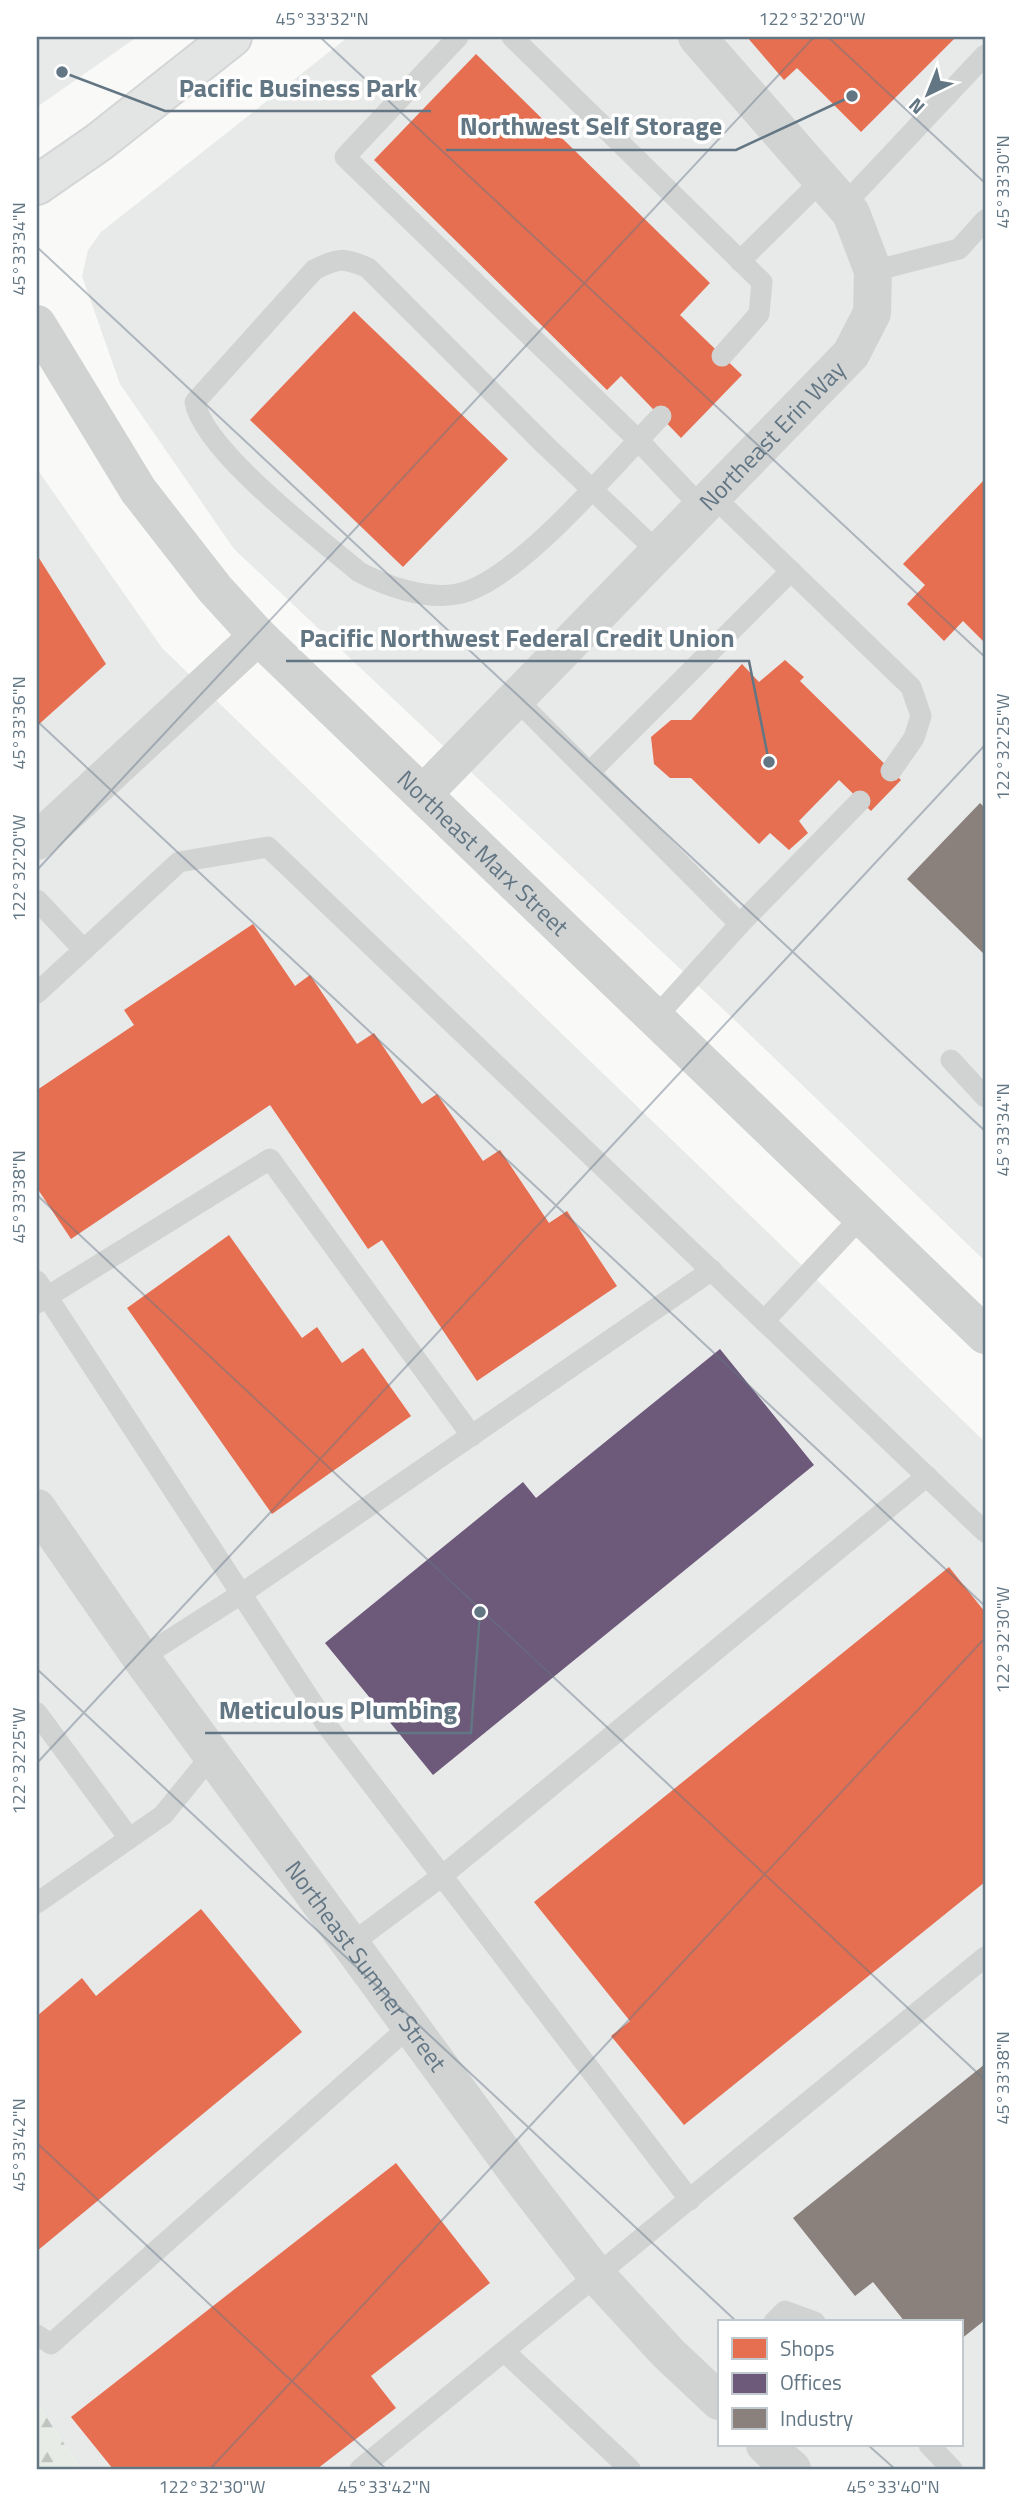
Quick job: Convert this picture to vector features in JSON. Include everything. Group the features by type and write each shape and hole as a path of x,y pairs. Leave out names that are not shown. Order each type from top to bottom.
{"main road":[{"path":"37,185 99,142 232,37"}],"street":[{"name":"Northeast Erin Way","path":"424,793 851,354 872,313 873,271 851,213 697,37"},
{"name":"Northeast Marx Street","path":"37,324 138,490 215,589 258,636 985,1335"},
{"path":"37,841 258,636"},
{"name":"Northeast Sumner Street","path":"37,1508 141,1658 597,2276 715,2388"},
{"path":"766,2446 792,2469"}],"lane":[{"path":"458,37 345,157 638,440 707,502 791,571 911,687 921,716 914,738 891,771"},
{"path":"522,40 762,282 759,314 722,356"},
{"path":"740,261 833,192 985,55"},
{"path":"873,271 959,249 985,220"},
{"path":"658,552 593,489 545,445 368,268 353,262 337,258 314,270 195,402 197,413 225,453 359,572 378,582 417,592 456,595 501,573 593,489 661,416"},
{"path":"590,772 791,571"},
{"path":"516,699 740,924"},
{"path":"656,1017 740,924 860,801"},
{"path":"37,993 179,862 268,847 985,1532"},
{"path":"37,900 84,950"},
{"path":"951,1060 985,1097"},
{"path":"472,1436 270,1159 40,1293 328,1727 690,2200"},
{"path":"764,1321 862,1216"},
{"path":"141,1658 241,1594 712,1270"},
{"path":"351,1944 442,1876 927,1476"},
{"path":"37,1713 129,1838"},
{"path":"37,1903 163,1815 212,1755"},
{"path":"360,2469 985,1957"},
{"path":"37,2335 51,2344 410,2026"},
{"path":"776,2320 785,2311 810,2320"},
{"path":"505,2352 631,2469"},
{"path":"930,2446 952,2469"}],"shaded area":[{"path":"37,37 137,37 37,107"},
{"path":"348,37 985,37 985,1261 742,1027 234,549 120,384 82,276 88,250 101,232"},
{"path":"37,469 162,648 985,1442 985,2469 81,2469 37,2403"}],"green space":[{"path":"37,2403 81,2469 37,2469"}],"building: Shops":[{"path":"747,37 956,37 861,132 797,68 784,80"},
{"path":"476,54 710,283 680,315 742,375 681,438 621,376 607,390 374,160"},
{"path":"354,311 508,459 403,567 250,420"},
{"path":"985,479 985,643 963,621 944,641 907,604 925,585 903,564"},
{"path":"37,555 106,664 37,726"},
{"path":"785,660 804,677 800,681 901,780 871,811 839,780 799,821 808,833 789,850 770,833 759,844 691,778 670,778 654,764 651,737 671,720 691,720 742,664 759,682"},
{"path":"253,924 295,986 310,975 357,1044 374,1033 422,1104 437,1094 483,1161 500,1150 549,1223 567,1211 617,1286 477,1381 382,1240 368,1249 270,1105 71,1239 37,1188 37,1090 134,1025 124,1010"},
{"path":"229,1235 302,1338 317,1327 342,1363 363,1348 411,1416 272,1514 127,1308"},
{"path":"949,1567 985,1612 985,1882 684,2125 611,2036 630,2021 534,1902"},
{"path":"201,1909 302,2032 37,2251 37,2016 82,1978 96,1996"},
{"path":"396,2163 490,2283 371,2376 396,2408 317,2469 113,2469 71,2417"}],"building: Offices":[{"path":"720,1349 814,1465 433,1775 325,1643 523,1482 536,1498"}],"building: Industry":[{"path":"980,803 985,808 985,955 907,879"},
{"path":"985,2064 985,2320 962,2338 962,2320 903,2320 873,2282 855,2296 793,2218"}],"place":[{"name":"Pacific Business Park","path":"62,72"},
{"name":"Northwest Self Storage","path":"852,96"},
{"name":"Pacific Northwest Federal Credit Union","path":"769,762"},
{"name":"Meticulous Plumbing","path":"480,1612"}]}
